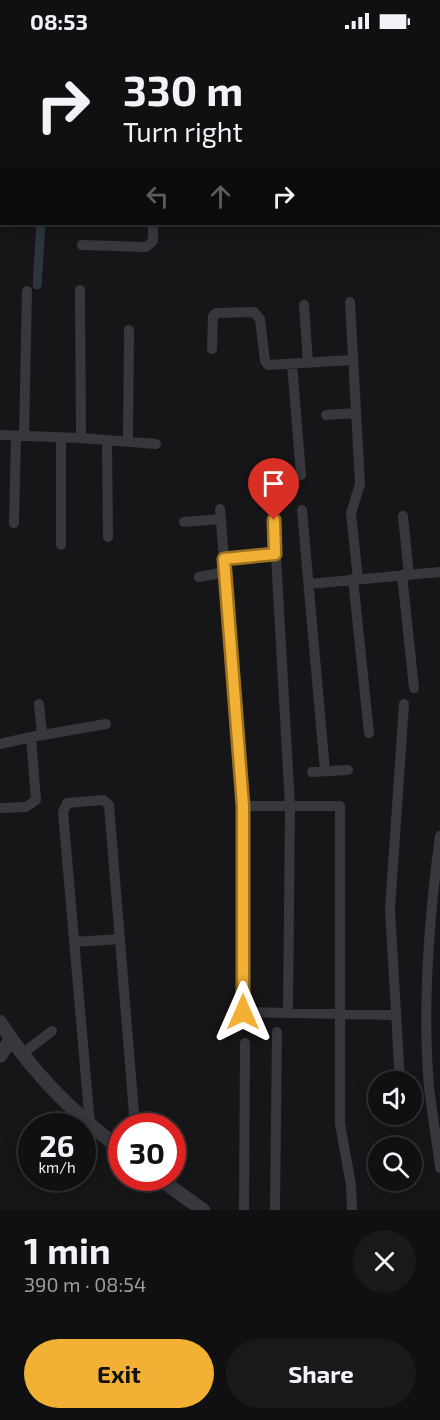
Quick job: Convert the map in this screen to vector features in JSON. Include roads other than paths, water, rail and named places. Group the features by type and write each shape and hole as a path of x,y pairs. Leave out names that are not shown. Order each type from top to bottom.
{"street":[{"path":"82,244 146,247 153,241 153,225"},
{"path":"80,290 81,438"},
{"path":"14,523 27,291"},
{"path":"350,302 360,484 351,513 369,733"},
{"path":"304,305 308,363"},
{"path":"212,349 213,316 254,312 260,319 265,361 273,366 352,360"},
{"path":"128,441 129,330"},
{"path":"292,364 301,475"},
{"path":"326,415 355,413"},
{"path":"0,435 156,444"},
{"path":"61,438 61,545"},
{"path":"107,441 108,537"},
{"path":"273,503 290,806 288,1012"},
{"path":"302,510 326,771"},
{"path":"184,522 220,514 243,806 243,1012 396,1015"},
{"path":"403,516 414,688"},
{"path":"224,559 275,554"},
{"path":"199,577 225,572"},
{"path":"309,584 440,572"},
{"path":"0,808 31,805 37,797 36,736 39,704"},
{"path":"399,1071 390,909 404,704"},
{"path":"0,744 106,724"},
{"path":"312,772 348,770"},
{"path":"89,1113 64,807 71,802 103,800 110,805 134,1113"},
{"path":"243,806 340,806 340,1124 351,1185 352,1210"},
{"path":"440,836 433,881 428,1017 429,1087 440,1168"},
{"path":"74,942 120,939"},
{"path":"0,1022 22,1054 79,1113"},
{"path":"22,1054 52,1031"},
{"path":"275,1210 277,1032"},
{"path":"0,1056 11,1039"},
{"path":"244,1210 245,1043"},
{"path":"96,1130 108,1139"},
{"path":"177,1191 203,1210"}],"waterway":[{"path":"37,285 41,225"}]}
